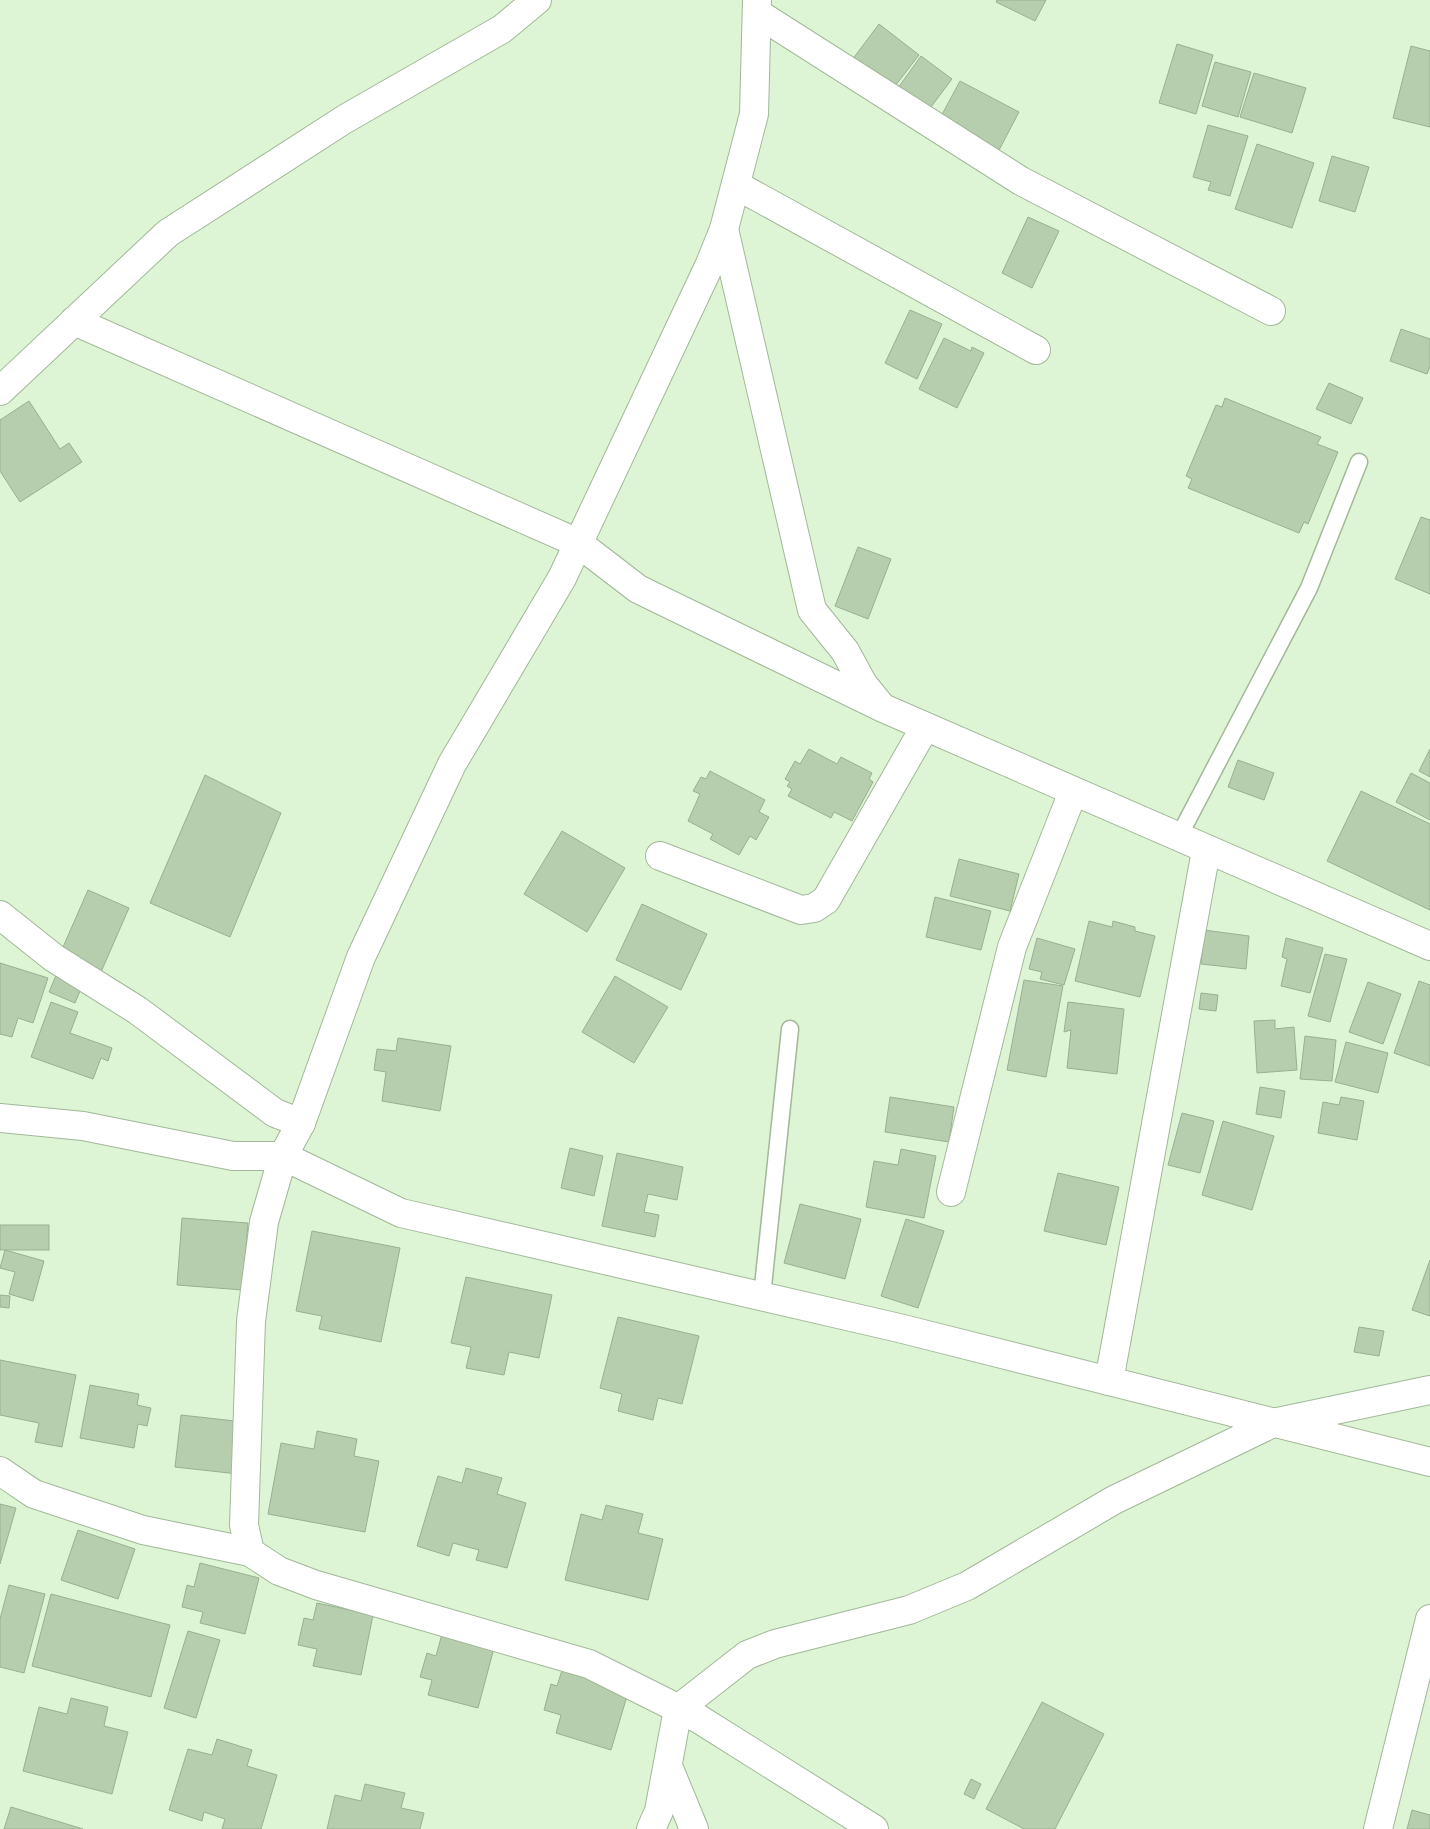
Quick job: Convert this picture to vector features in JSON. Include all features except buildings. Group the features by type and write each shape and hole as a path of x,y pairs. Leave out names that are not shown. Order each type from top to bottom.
{"street":[{"path":"0,391 168,233 345,119 502,29 537,0"},
{"path":"250,1552 244,1525 251,1321 264,1222 283,1156 301,1123 361,957 452,764 562,578 710,264 724,229 754,114 757,6"},
{"path":"757,6 1021,181 1271,311"},
{"path":"736,185 1036,350"},
{"path":"724,229 812,610 845,650 863,684 883,708"},
{"path":"74,322 578,542 638,590 883,708 1206,851 1430,946"},
{"path":"660,856 801,910 814,908 826,900 925,727"},
{"path":"951,1192 1012,947 1073,792"},
{"path":"1110,1381 1206,851"},
{"path":"0,915 54,958 137,1010 274,1113 301,1123"},
{"path":"0,1118 83,1126 234,1156 283,1156 401,1213 762,1296 1430,1462"},
{"path":"652,1829 659,1811 678,1708 747,1655 776,1644 909,1610 967,1586 1114,1500 1273,1423 1430,1390"},
{"path":"0,1471 34,1494 143,1530 250,1552 279,1571 316,1585 589,1664 699,1719 874,1829"},
{"path":"1378,1829 1430,1619"},
{"path":"668,1766 694,1829"}],"lane":[{"path":"1178,838 1309,588 1358,462"},
{"path":"762,1296 790,1029"}]}
